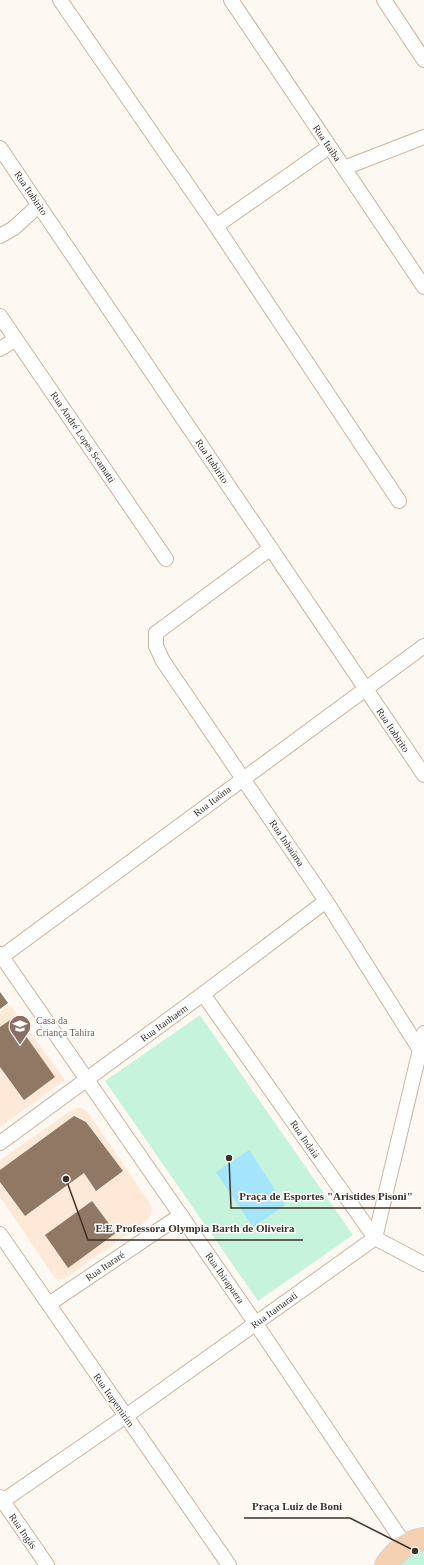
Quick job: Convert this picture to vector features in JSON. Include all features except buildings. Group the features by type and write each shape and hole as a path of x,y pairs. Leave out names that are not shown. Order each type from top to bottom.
{"main road":[{"path":"386,1565 393,1555 415,1542"}],"street":[{"path":"60,0 216,226 399,501"},
{"name":"Rua Itaiba","path":"231,0 424,287"},
{"path":"384,0 424,60"},
{"path":"344,168 424,137"},
{"path":"216,226 330,147"},
{"name":"Rua Itabirito","path":"0,148 424,775"},
{"path":"0,236 14,228 39,205"},
{"name":"Rua André Lopes Scamatti","path":"0,316 166,559"},
{"path":"0,349 16,339"},
{"name":"Rua Inhaúma","path":"270,548 156,632 156,646 163,661 326,901 422,1051"},
{"name":"Rua Itaúna","path":"1,956 424,646"},
{"name":"Rua Itanhaem","path":"0,1143 203,994 326,901"},
{"name":"Rua Ibirapuera","path":"1,956 88,1079 256,1324 415,1542"},
{"name":"Rua Indaiá","path":"203,994 375,1238 424,1264"},
{"path":"375,1238 422,1051 424,1033"},
{"name":"Rua Itararé","path":"49,1304 181,1215"},
{"name":"Rua Itapemirim","path":"0,1234 229,1565"},
{"name":"Rua Itamarati","path":"1,1501 126,1416 375,1238"},
{"name":"Rua Ingás","path":"1,1501 47,1565"}],"shaded area":[{"name":"Casa da Criança Tahira","path":"10,1005 65,1080 0,1127 0,1012"},
{"path":"79,1107 86,1110 149,1202 152,1209 150,1217 145,1222 64,1279 58,1280 55,1278 0,1197 0,1160 69,1112"}],"green space":[{"path":"200,1015 353,1235 258,1301 105,1081"},
{"path":"424,1542 424,1565 391,1565"}],"water":[{"path":"249,1150 285,1205 253,1227 216,1172"}],"place":[{"name":"Casa da Criança Tahira","path":"20,1046"},
{"name":"Praça de Esportes \"Aristides Pisoni\"","path":"229,1158"},
{"name":"E.E Professora Olympia Barth de Oliveira","path":"66,1179"},
{"name":"Praça Luiz de Boni","path":"415,1551"}]}
